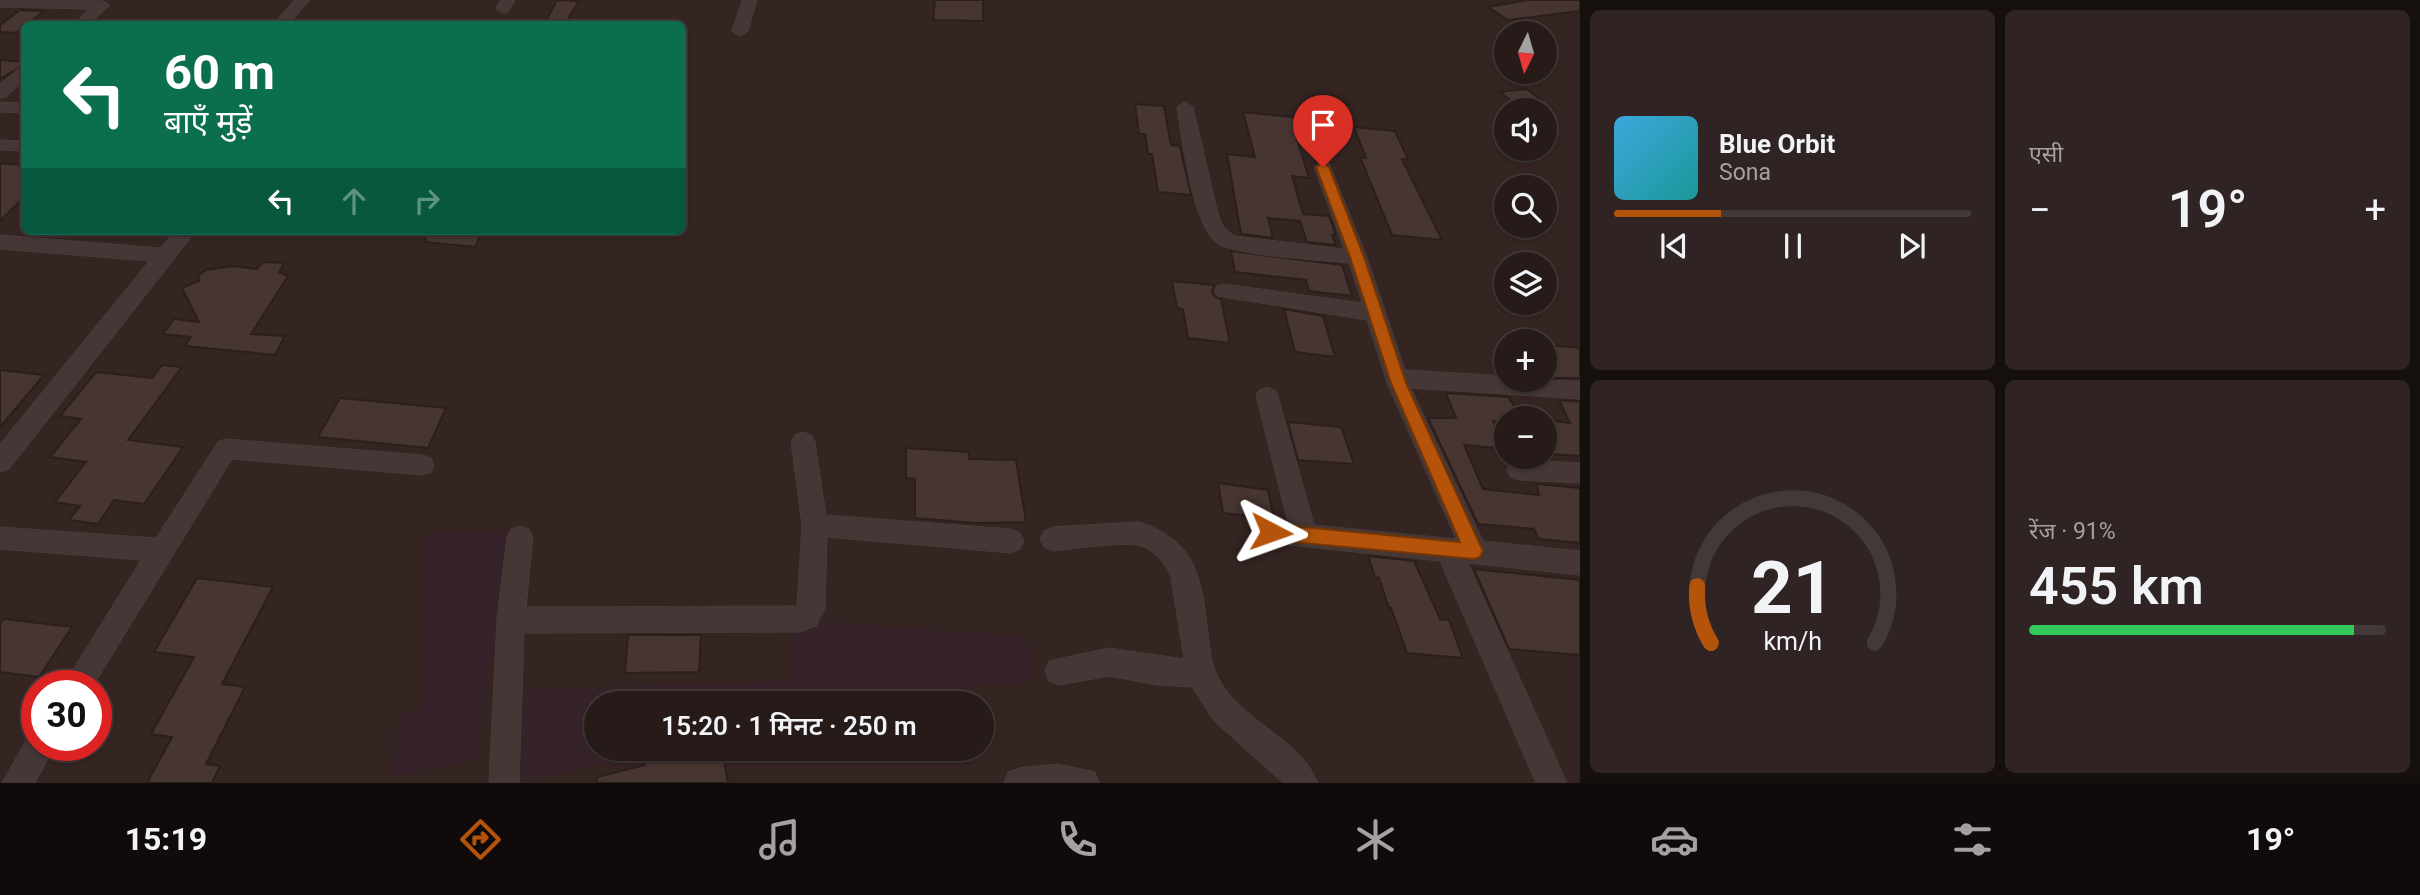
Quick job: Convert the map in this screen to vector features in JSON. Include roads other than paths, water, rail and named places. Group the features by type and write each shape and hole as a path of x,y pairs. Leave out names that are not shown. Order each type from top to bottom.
{"street":[{"path":"284,21 303,0"},
{"path":"740,31 750,0"},
{"path":"0,4 103,5 84,21"},
{"path":"0,93 21,75"},
{"path":"0,107 21,108"},
{"path":"1185,107 1201,187 1212,223 1222,238 1237,243 1357,257"},
{"path":"0,145 21,146"},
{"path":"1323,167 1357,257 1397,378 1552,783"},
{"path":"0,462 183,235"},
{"path":"0,243 166,255"},
{"path":"1224,291 1375,313"},
{"path":"1397,378 1580,390"},
{"path":"1267,396 1304,534"},
{"path":"511,620 806,617 811,608 815,525 803,442"},
{"path":"87,670 223,452 230,448 422,465"},
{"path":"1519,470 1580,473"},
{"path":"815,525 1011,541"},
{"path":"1271,532 1580,563"},
{"path":"1053,539 1140,533 1152,536 1166,549 1176,561 1189,590 1205,683 1220,704 1303,783"},
{"path":"504,783 511,620 520,537"},
{"path":"0,538 162,550"},
{"path":"1059,671 1109,662 1168,672 1202,674"},
{"path":"17,783 31,761"},
{"path":"1018,783 1058,779 1084,783"}]}
